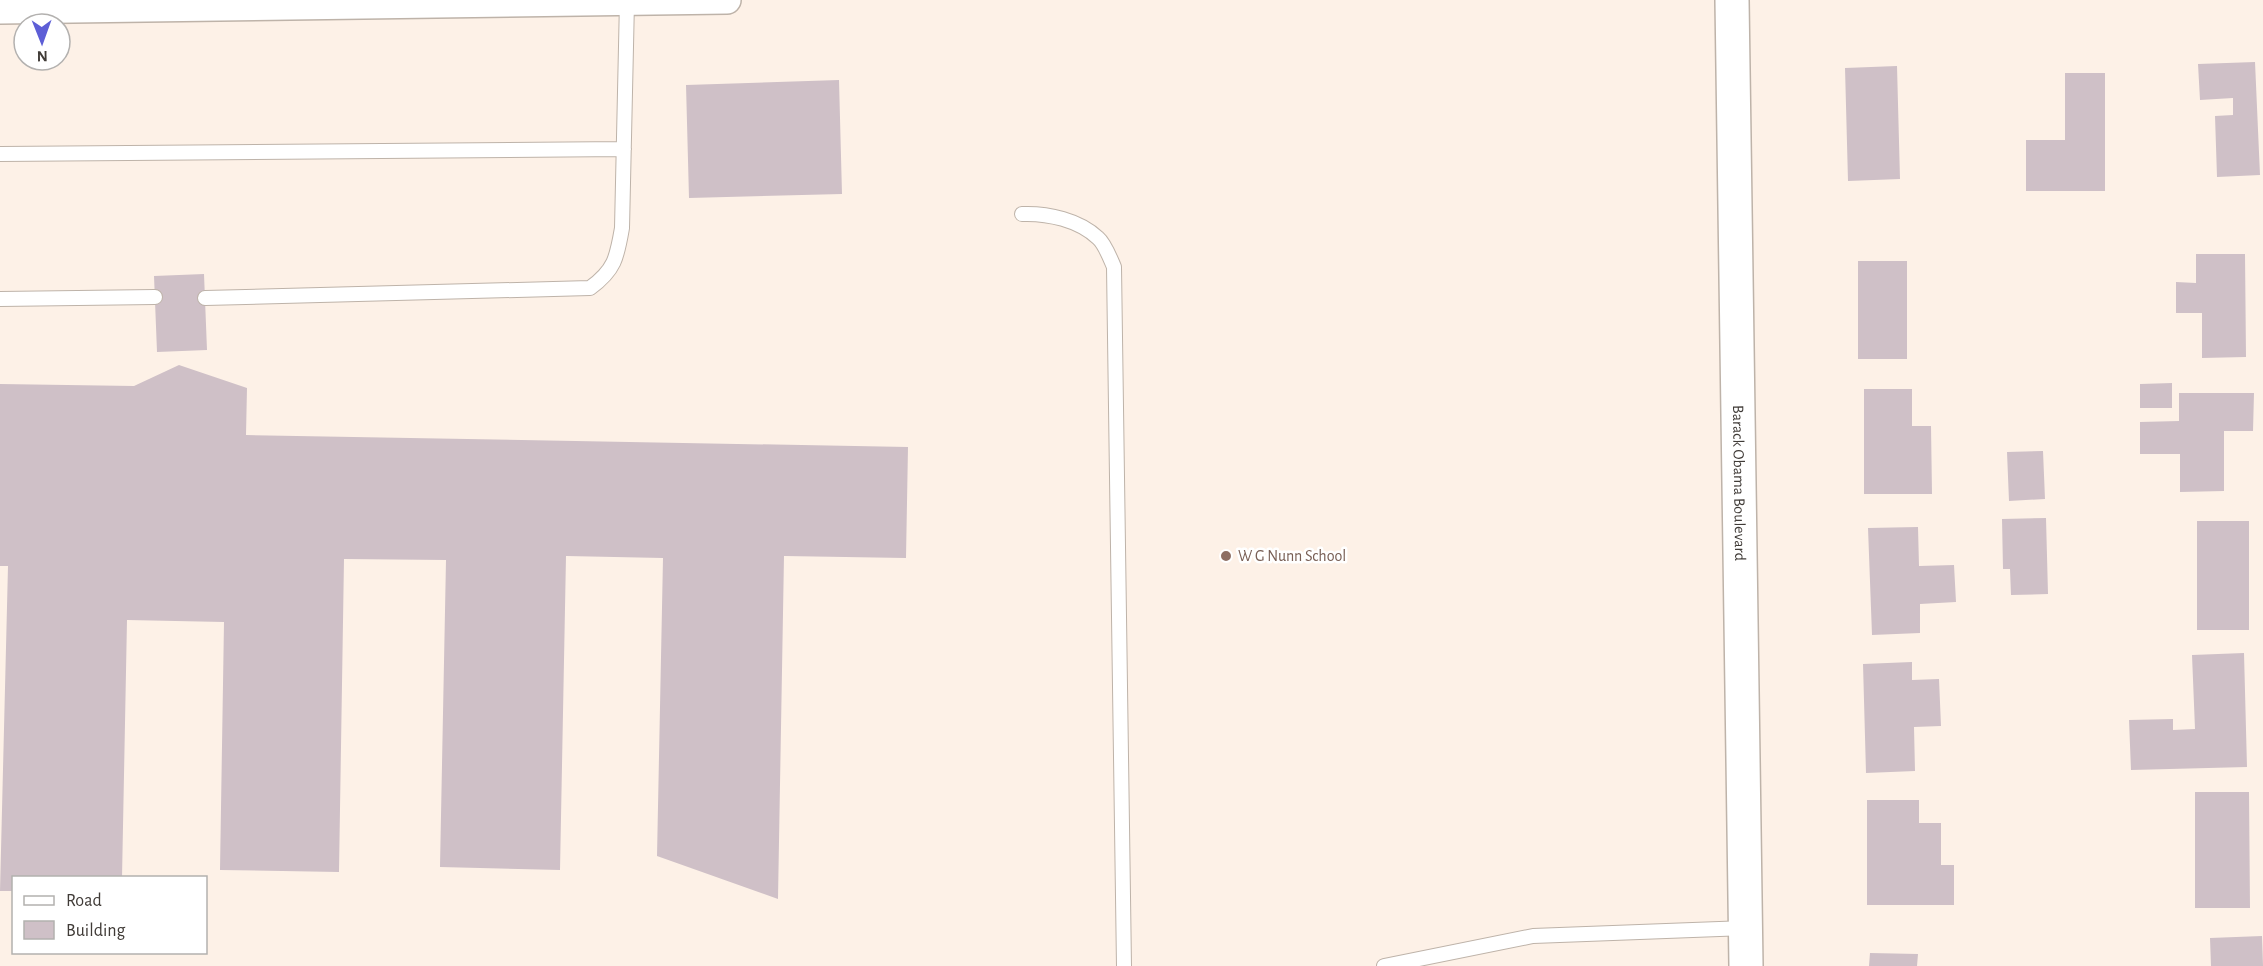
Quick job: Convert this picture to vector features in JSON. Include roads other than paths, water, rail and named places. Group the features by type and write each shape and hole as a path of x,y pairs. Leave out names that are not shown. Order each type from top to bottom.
{"main road":[{"name":"Barack Obama Boulevard","path":"1732,0 1746,966"}],"street":[{"path":"0,10 727,0"}],"lane":[{"path":"205,298 590,288 607,276 617,258 622,228 627,2"},
{"path":"0,154 624,149"},
{"path":"1022,214 1041,214 1072,222 1100,238 1114,267 1124,966"},
{"path":"0,299 155,297"},
{"path":"1384,966 1533,936 1746,928"}],"place":[{"name":"W G Nunn School","path":"1226,556"}]}
